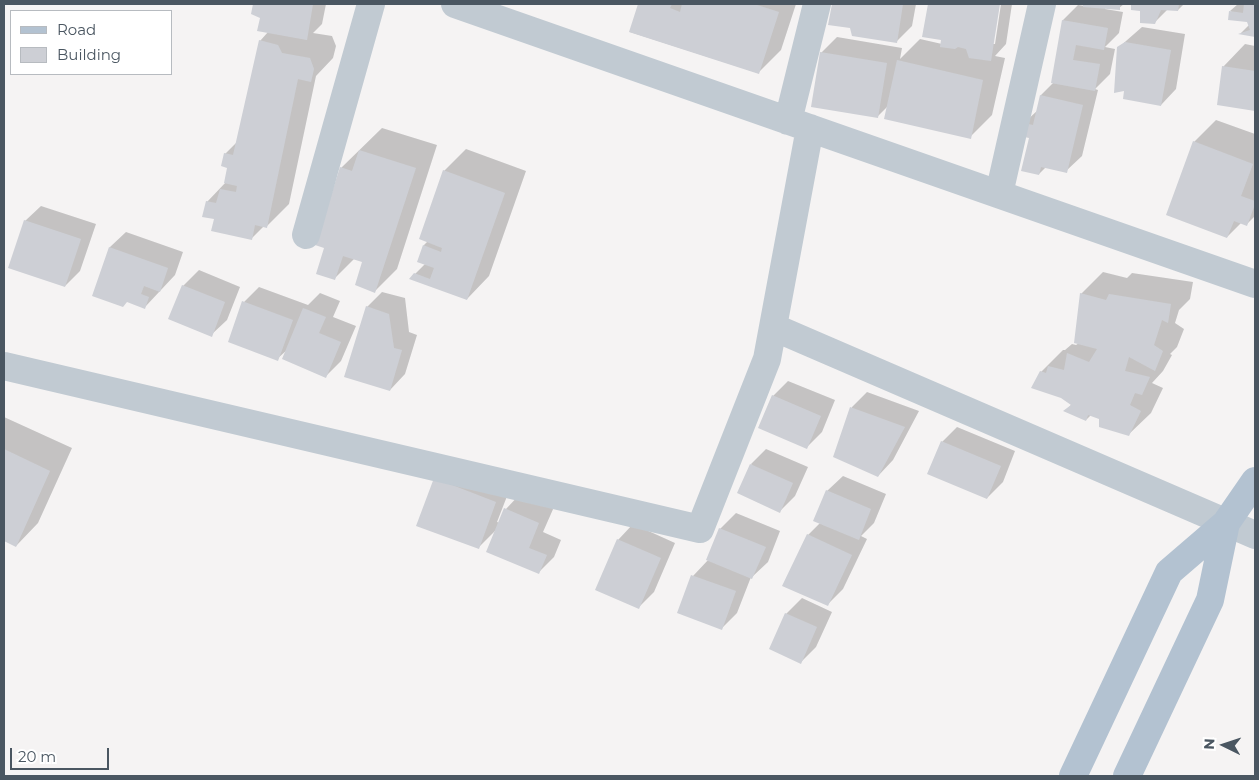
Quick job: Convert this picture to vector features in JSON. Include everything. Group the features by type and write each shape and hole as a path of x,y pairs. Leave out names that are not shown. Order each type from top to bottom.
{"main road":[{"path":"1073,776 1169,572 1226,524 1255,481"},
{"path":"1126,776 1210,600 1226,524"}],"street":[{"path":"306,235 371,4"},
{"path":"455,4 1255,284"},
{"path":"4,366 700,529 767,359 773,327 816,4"},
{"path":"999,194 1042,4"},
{"path":"773,327 1255,535"}],"building":[{"path":"253,4 313,4 307,40 257,31 260,18 251,14"},
{"path":"638,4 672,4 670,8 680,12 682,4 754,4 779,12 759,74 629,32"},
{"path":"832,4 903,4 897,43 852,36 850,28 828,25"},
{"path":"928,4 1000,4 991,61 969,58 966,49 940,47 941,40 922,37"},
{"path":"1083,4 1120,4 1120,10 1083,7"},
{"path":"1131,4 1179,4 1178,11 1161,10 1155,24 1140,23 1140,11 1131,10"},
{"path":"1244,4 1255,4 1255,37 1238,34 1250,30 1247,22 1228,20 1229,11 1243,13"},
{"path":"1062,20 1108,28 1104,50 1076,45 1073,60 1100,64 1095,91 1051,83"},
{"path":"259,40 278,45 282,53 310,58 314,69 311,82 298,79 267,228 255,225 252,240 211,231 214,219 202,217 206,201 216,203 220,189 236,192 237,186 224,183 227,168 221,166 224,153 233,155"},
{"path":"1125,42 1171,50 1161,106 1123,99 1124,91 1114,93 1117,47"},
{"path":"820,52 887,63 878,118 811,107"},
{"path":"897,60 983,80 971,139 884,119"},
{"path":"1222,66 1255,71 1255,111 1217,105"},
{"path":"1040,95 1083,105 1067,173 1041,167 1039,175 1021,171 1029,138 1020,136 1023,123 1033,125"},
{"path":"1193,141 1253,164 1241,196 1255,201 1255,204 1247,226 1234,221 1227,238 1166,215"},
{"path":"359,150 416,168 375,293 355,285 362,262 343,256 335,280 316,274 324,248 315,245 340,167 352,171"},
{"path":"443,170 505,193 467,300 409,279 414,273 430,279 434,268 417,262 423,245 441,252 442,248 419,239"},
{"path":"24,220 81,239 65,287 8,268"},
{"path":"109,247 168,268 160,292 144,286 141,294 149,297 145,309 127,302 123,307 92,296"},
{"path":"182,285 225,302 212,337 168,319"},
{"path":"1080,293 1106,300 1109,294 1171,304 1168,323 1162,320 1154,345 1163,351 1155,371 1129,357 1125,371 1150,377 1142,395 1135,393 1130,405 1141,411 1129,436 1099,427 1099,419 1088,415 1086,421 1063,411 1071,405 1061,398 1031,388 1040,371 1046,373 1048,366 1064,370 1067,353 1089,362 1097,349 1074,343"},
{"path":"242,301 293,320 278,361 228,342"},
{"path":"366,306 389,314 394,348 402,350 390,391 344,377"},
{"path":"303,308 326,317 319,333 341,342 326,378 282,359"},
{"path":"772,395 821,416 807,449 758,428"},
{"path":"850,407 905,427 878,477 833,457"},
{"path":"941,441 1001,466 987,499 927,474"},
{"path":"4,449 50,471 16,547 4,541"},
{"path":"750,464 793,483 780,513 737,493"},
{"path":"434,478 496,502 479,549 416,526"},
{"path":"826,490 871,509 859,540 813,521"},
{"path":"504,508 539,523 529,548 547,555 539,574 486,552"},
{"path":"719,528 766,547 752,579 706,560"},
{"path":"807,534 852,555 828,606 782,586"},
{"path":"617,539 661,558 639,609 595,590"},
{"path":"691,575 736,591 722,630 677,613"},
{"path":"785,613 817,627 801,664 769,649"}]}
